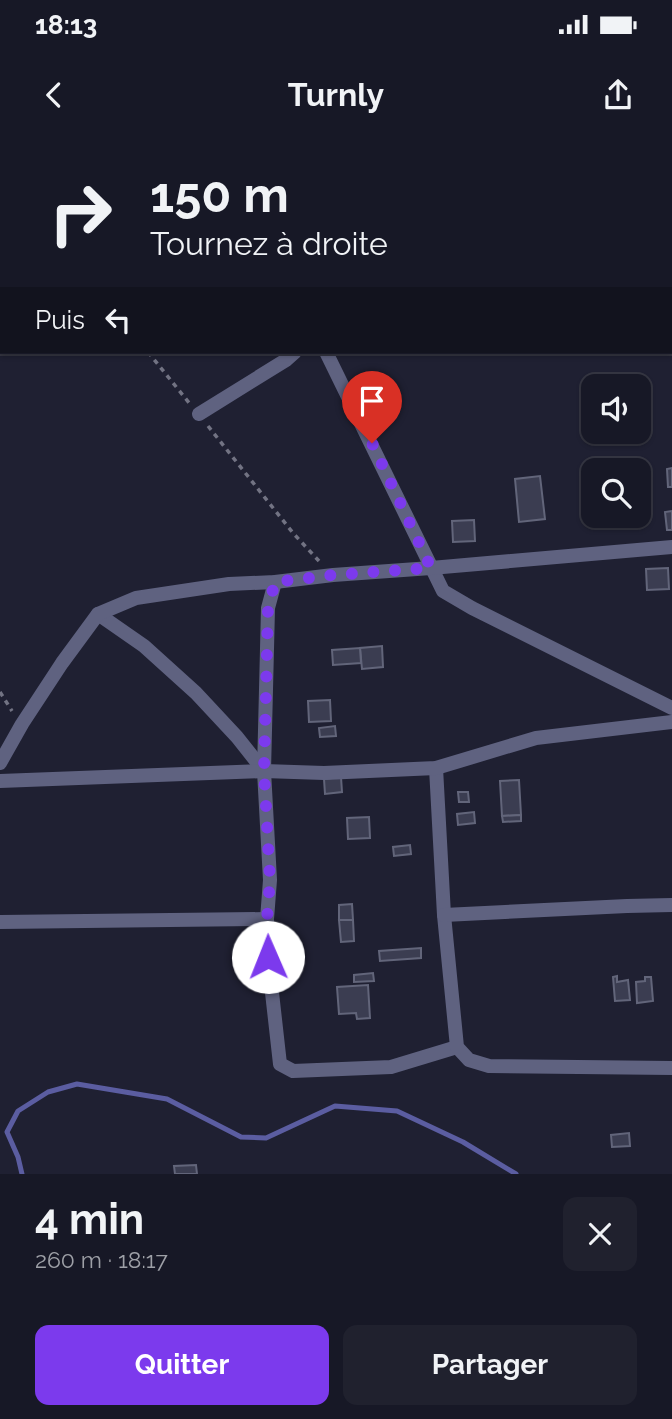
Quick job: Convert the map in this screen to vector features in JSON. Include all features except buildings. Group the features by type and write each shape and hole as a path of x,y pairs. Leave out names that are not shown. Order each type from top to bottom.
{"street":[{"path":"199,414 293,354"},
{"path":"327,354 443,591 672,708"},
{"path":"0,763 62,663 98,614 136,598 229,584 672,547"},
{"path":"275,582 268,608 264,771 270,880 268,957 280,1064 293,1071 391,1067 457,1047"},
{"path":"98,614 144,646 196,694 237,737 264,771"},
{"path":"0,781 264,771 324,773 436,768 536,737 672,722"},
{"path":"436,768 444,915 457,1047 469,1060 489,1066 672,1068"},
{"path":"444,915 672,905"},
{"path":"0,922 267,919"}],"path":[{"path":"150,354 293,533 333,575"},
{"path":"0,692 22,724"}],"waterway":[{"path":"22,1174 7,1132 18,1111 48,1092 77,1084 167,1099 241,1137 266,1138 335,1106 397,1111 463,1142 516,1174"}],"route":[{"path":"268,957 270,880 264,771 268,608 275,582 431,568 372,443"}]}
